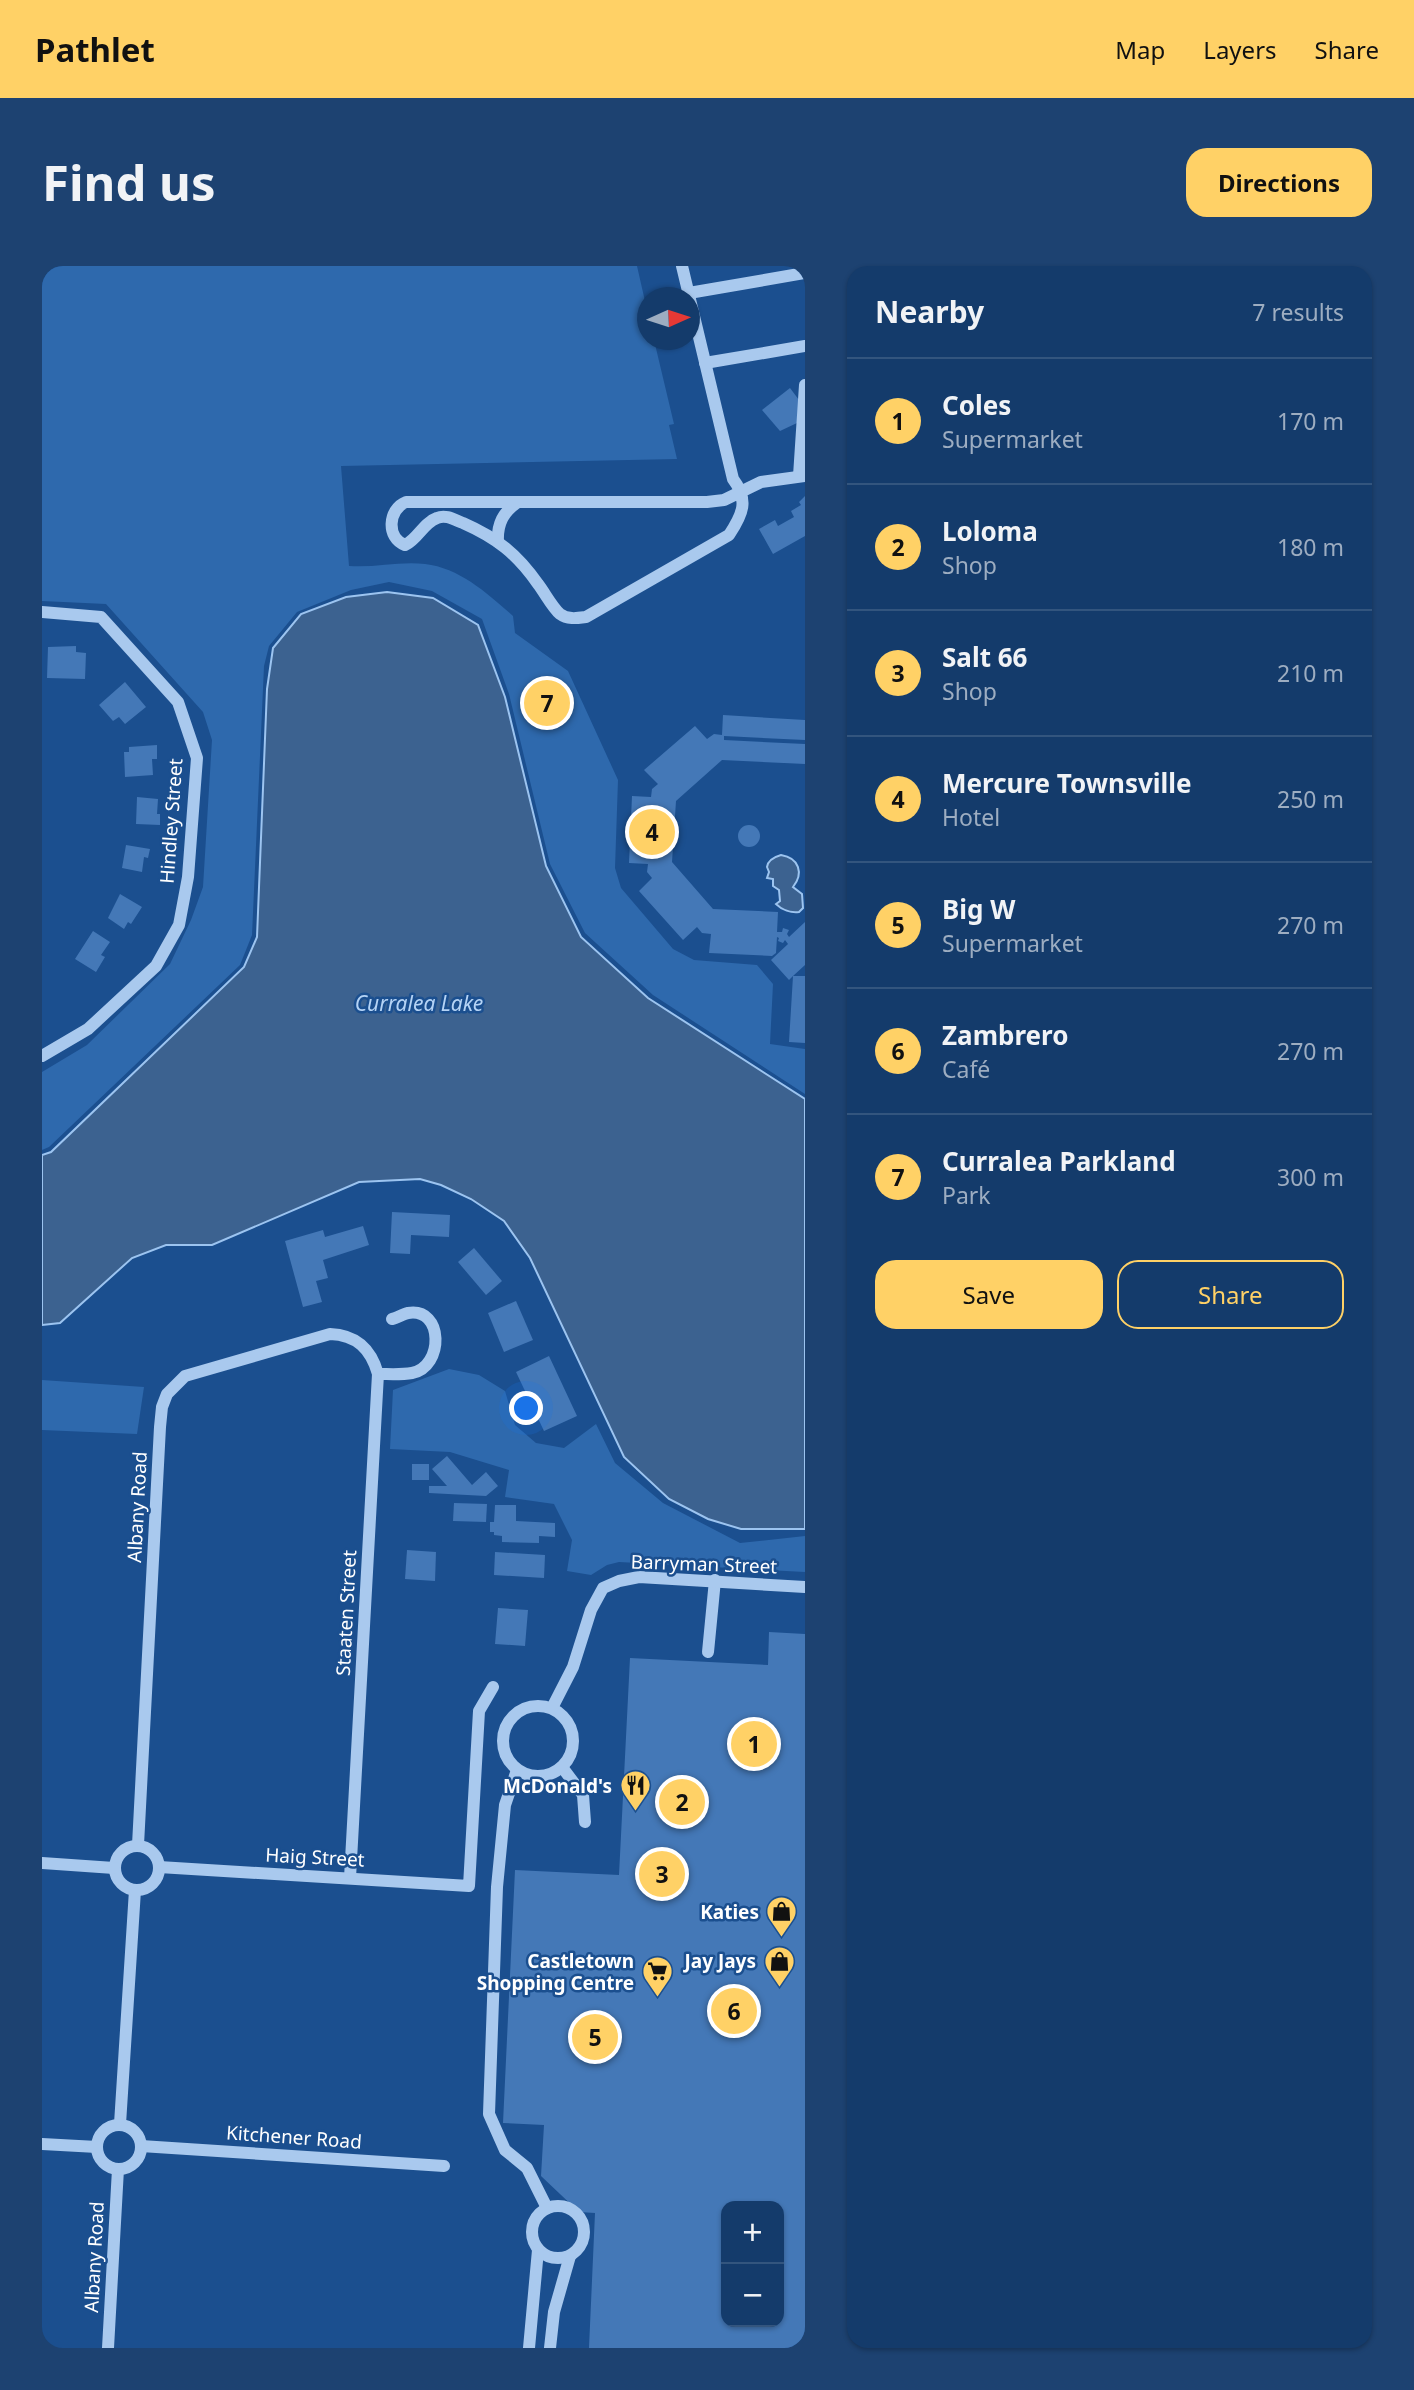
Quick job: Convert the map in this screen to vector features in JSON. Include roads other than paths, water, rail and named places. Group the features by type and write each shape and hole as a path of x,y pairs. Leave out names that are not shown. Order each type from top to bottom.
{"street":[{"path":"682,266 687,287"},
{"path":"700,291 805,273"},
{"path":"700,341 733,479 742,491 742,514 729,536 586,617 572,619 561,615 527,568 506,547 446,516 436,518 426,525 414,541 405,545 398,542 393,535 393,512 398,505 406,502 707,502 724,500 742,491 761,482 802,476 805,385"},
{"path":"705,363 805,346"},
{"path":"498,542 501,520 507,509 519,502"},
{"name":"Hindley Street","path":"42,612 101,617 178,702 197,758 188,877 179,925 156,965 88,1029 42,1056"},
{"path":"378,1374 414,1373 429,1362 437,1343 433,1326 424,1316 409,1313 392,1320"},
{"name":"Albany Road","path":"138,1845 160,1427 167,1394 185,1376 330,1334 345,1334 369,1351"},
{"name":"Staaten Street","path":"350,1878 378,1374 369,1351"},
{"name":"Barryman Street","path":"552,1708 573,1667 591,1610 603,1588 639,1577 805,1587"},
{"path":"708,1652 715,1580"},
{"name":"Haig Street","path":"159,1867 468,1886 479,1711 493,1687"},
{"path":"538,1705 552,1708 568,1722 573,1733 572,1749 562,1768 538,1777 517,1770 505,1753 503,1741 506,1726 513,1716 527,1707 538,1705"},
{"path":"562,1768 583,1795 584,1822"},
{"path":"517,1770 505,1805 497,1887 489,2114 505,2150 527,2168 547,2208"},
{"path":"138,1845 153,1853 159,1867 156,1879 150,1885 135,1890 121,1884 114,1868 121,1852 138,1845"},
{"path":"42,1863 114,1868"},
{"path":"120,2124 135,1890"},
{"path":"120,2124 136,2132 141,2146 138,2158 132,2165 118,2169 104,2163 99,2157 97,2147 104,2131 120,2124"},
{"path":"42,2144 97,2147"},
{"name":"Kitchener Road","path":"141,2146 443,2166"},
{"name":"Albany Road","path":"108,2348 118,2169"},
{"path":"550,2348 554,2312 570,2256 589,2235 573,2211 565,2207 547,2208 535,2219 532,2227 531,2235 538,2250 545,2255 570,2256"},
{"path":"529,2348 538,2250"}],"water":[{"name":"Curralea Lake","path":"387,592 433,598 478,625 505,697 546,866 581,937 648,998 805,1099 805,1529 741,1529 708,1519 669,1499 624,1457 530,1258 504,1221 471,1199 420,1179 359,1182 212,1245 166,1245 132,1258 60,1323 42,1325 42,1155 51,1152 244,967 257,937 267,689 273,648 301,614 346,597"},
{"path":"781,855 792,859 798,867 798,877 793,887 802,894 803,908 799,912 787,911 776,904 780,901 779,890 773,886 773,879 767,878 769,862"}],"place":[{"name":"Curralea Parkland","path":"547,703"},
{"name":"Mercure Townsville","path":"652,832"},
{"name":"Coles","path":"754,1744"},
{"name":"Loloma","path":"682,1802"},
{"name":"McDonald's","path":"635,1813"},
{"name":"Salt 66","path":"662,1874"},
{"name":"Katies","path":"782,1939"},
{"name":"Jay Jays","path":"779,1988"},
{"name":"Castletown Shopping Centre","path":"657,1999"},
{"name":"Zambrero","path":"734,2011"},
{"name":"Big W","path":"595,2037"}]}
